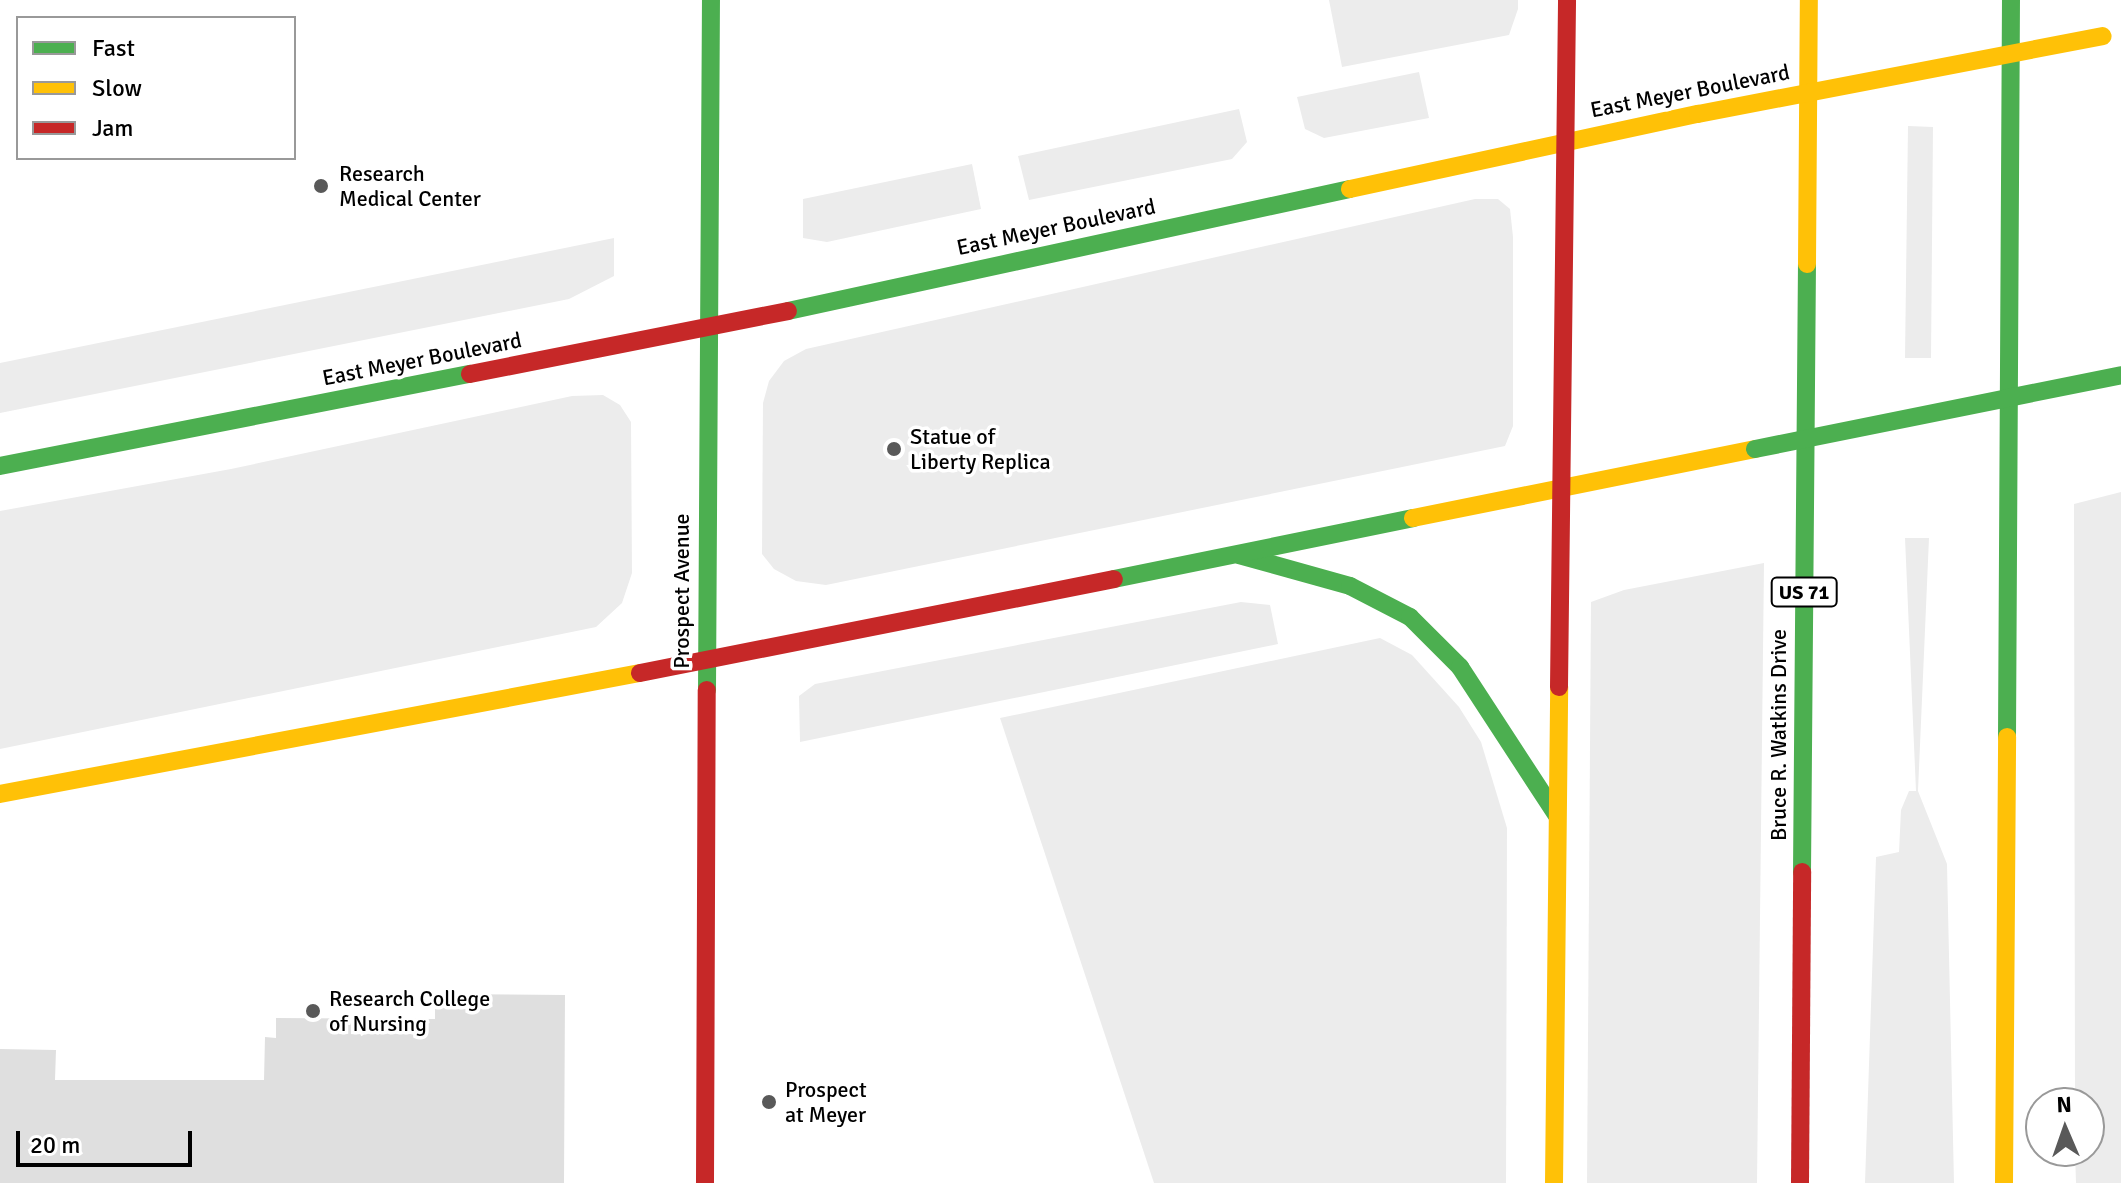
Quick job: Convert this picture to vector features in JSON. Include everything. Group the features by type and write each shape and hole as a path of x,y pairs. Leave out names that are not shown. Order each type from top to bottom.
{"main road":[{"name":"Prospect Avenue","path":"705,1183 705,661 711,0"},
{"path":"1554,1183 1558,486 1567,139 1567,0"},
{"name":"Bruce R. Watkins Drive","path":"1800,1183 1809,0"},
{"path":"2004,1183 2011,0"},
{"name":"East Meyer Boulevard","path":"0,466 709,328 1567,139 2112,34"},
{"path":"0,794 705,661 1239,555 1558,486 2121,375"},
{"path":"1239,555 1350,586 1410,617 1460,667 1556,814"}],"shaded area":[{"path":"1329,0 1518,0 1518,9 1509,35 1342,67"},
{"path":"1419,72 1429,118 1324,138 1305,129 1297,97"},
{"path":"1239,109 1247,142 1232,159 1029,200 1018,156"},
{"path":"1908,126 1933,127 1931,358 1905,358"},
{"path":"972,164 981,209 827,242 803,238 803,199"},
{"path":"1475,199 1498,199 1510,209 1513,237 1513,426 1505,446 826,585 796,581 774,569 762,554 763,403 769,381 784,361 806,349"},
{"path":"614,238 614,276 569,299 0,413 0,363"},
{"path":"603,395 620,405 631,422 632,573 622,603 596,627 0,749 0,511 231,469 572,396"},
{"path":"2121,492 2121,1183 2076,1183 2076,1167 2105,1167 2105,1087 2075,1087 2074,504"},
{"path":"1905,538 1929,538 1918,791 1947,864 1954,1183 1865,1183 1876,857 1899,852 1901,810 1909,791 1916,791"},
{"path":"1764,563 1757,1183 1587,1183 1591,602 1624,590"},
{"path":"1241,602 1270,605 1278,644 800,742 799,696 815,684"},
{"path":"1380,638 1412,655 1459,707 1481,742 1507,828 1506,1183 1154,1183 1000,718"}],"building":[{"name":"Research College of Nursing","path":"435,994 565,995 564,1183 0,1183 0,1049 56,1050 55,1080 264,1080 265,1037 276,1038 276,1018 435,1019"}],"traffic: fast":[{"path":"707,690 711,0"},
{"path":"2007,737 2011,0"},
{"path":"788,311 1350,189"},
{"path":"1802,872 1807,264"},
{"path":"0,466 470,374"},
{"path":"1755,449 2121,375"},
{"path":"1114,579 1413,518"},
{"path":"1239,555 1350,586 1410,617 1460,667 1556,814"}],"traffic: slow":[{"path":"1807,264 1809,0"},
{"path":"1698,114 2103,36"},
{"path":"1350,189 1698,114"},
{"path":"1413,518 1755,449"},
{"path":"0,794 640,673"},
{"path":"1554,1183 1559,687"},
{"path":"2004,1183 2007,737"}],"traffic: jam":[{"path":"1559,687 1567,0"},
{"path":"470,374 788,311"},
{"path":"640,673 1114,579"},
{"path":"705,1183 707,690"},
{"path":"1800,1183 1802,872"}],"place":[{"name":"Research Medical Center","path":"321,186"},
{"name":"Statue of Liberty Replica","path":"894,449"},
{"name":"Research College of Nursing","path":"313,1011"},
{"name":"Prospect at Meyer","path":"769,1102"}]}
